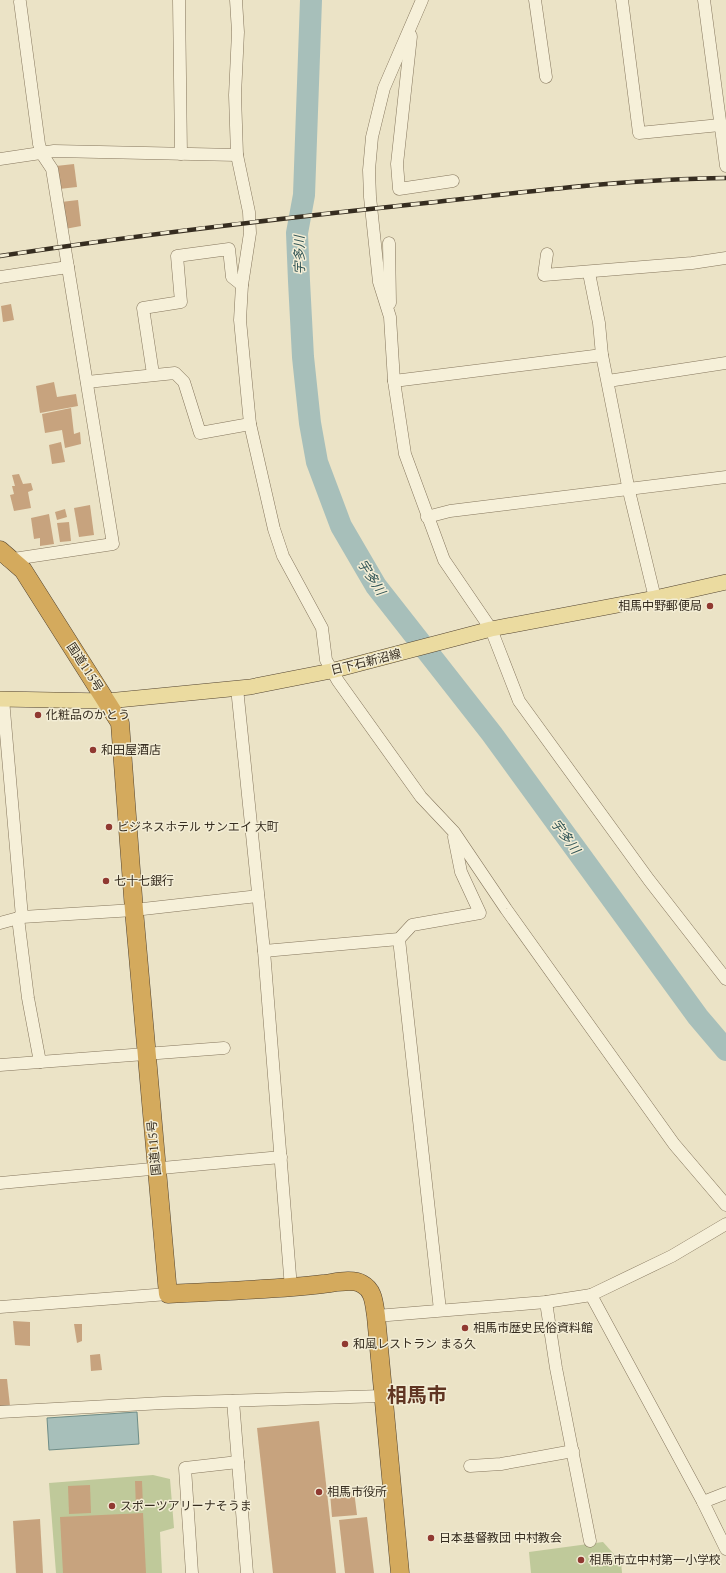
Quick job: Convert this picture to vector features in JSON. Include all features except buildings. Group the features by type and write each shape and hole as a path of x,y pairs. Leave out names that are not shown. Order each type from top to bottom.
{"highway":[{"name":"国道115号","path":"3,557 23,570 120,723 146,1053 168,1294"},
{"path":"168,1294 291,1288 347,1282 361,1283 369,1288 374,1300 376,1316 382,1396 400,1573"}],"main road":[{"name":"日下石新沼線","path":"1,699 107,701 237,688 334,670 475,633 655,598 726,582"}],"street":[{"path":"180,0 181,154"},
{"path":"236,0 238,32 234,95 237,155 249,212 250,233 242,285 240,320 250,424 274,529 283,556 322,628 326,660 421,797 454,832 515,922 665,1132 726,1205"},
{"path":"390,316 380,282 370,197 369,170 372,137 384,88 422,0"},
{"path":"535,0 546,77"},
{"path":"622,0 639,133 720,124"},
{"path":"704,0 726,166"},
{"path":"3,557 112,544 52,169 42,154 38,144 20,2"},
{"path":"412,25 396,164 398,189 453,181"},
{"path":"0,159 42,154 54,151 237,155"},
{"path":"389,243 390,316 394,381 405,454 444,560 491,630 519,702 649,880 726,978"},
{"path":"153,374 143,308 181,302 177,256 229,249 232,277 242,285"},
{"path":"547,254 544,275 589,273 692,263 726,258"},
{"path":"0,277 68,267"},
{"path":"589,273 599,323 602,355 629,491 655,598"},
{"path":"394,381 602,355"},
{"path":"608,381 726,363"},
{"path":"87,382 175,372 184,382 200,433 250,424"},
{"path":"427,517 450,511 629,491 726,477"},
{"path":"237,688 264,951 291,1288"},
{"path":"1,699 28,998 40,1062"},
{"path":"264,951 399,939 412,925 480,913 460,872 454,832"},
{"path":"0,923 20,918 134,910 258,896"},
{"path":"399,939 440,1310"},
{"path":"0,1065 224,1048"},
{"path":"0,1183 281,1157"},
{"path":"376,1316 546,1302 591,1295 672,1256 726,1224"},
{"path":"0,1307 168,1294"},
{"path":"591,1295 703,1502 726,1549"},
{"path":"546,1302 556,1368 590,1541"},
{"path":"0,1412 163,1403 382,1396"},
{"path":"233,1401 247,1573"},
{"path":"470,1466 501,1464 573,1451"},
{"path":"192,1573 185,1468 238,1462"},
{"path":"703,1502 726,1492"}],"green space":[{"name":"スポーツアリーナそうま","path":"153,1475 170,1479 174,1528 160,1532 162,1573 56,1573 49,1483"},
{"name":"相馬市立中村第一小学校","path":"603,1542 621,1562 622,1573 531,1573 529,1552"}],"water":[{"path":"137,1412 139,1444 49,1450 47,1418"}],"waterway":[{"name":"宇多川","path":"311,0 304,195 297,233 303,357 310,423 317,462 341,526 376,586 492,734 698,1017 726,1050"}],"railway":[{"path":"0,256 213,227 538,191 614,183 726,178"}],"place":[{"name":"相馬中野郵便局","path":"710,606"},
{"name":"化粧品のかとう","path":"38,715"},
{"name":"和田屋酒店","path":"93,750"},
{"name":"ビジネスホテル サンエイ 大町","path":"109,827"},
{"name":"七十七銀行","path":"106,881"},
{"name":"相馬市歴史民俗資料館","path":"465,1328"},
{"name":"和風レストラン まる久","path":"345,1344"},
{"name":"相馬市役所","path":"319,1492"},
{"name":"スポーツアリーナそうま","path":"112,1506"},
{"name":"日本基督教団 中村教会","path":"431,1538"},
{"name":"相馬市立中村第一小学校","path":"581,1560"}],"district":[{"name":"相馬市","path":"417,1395"}]}
